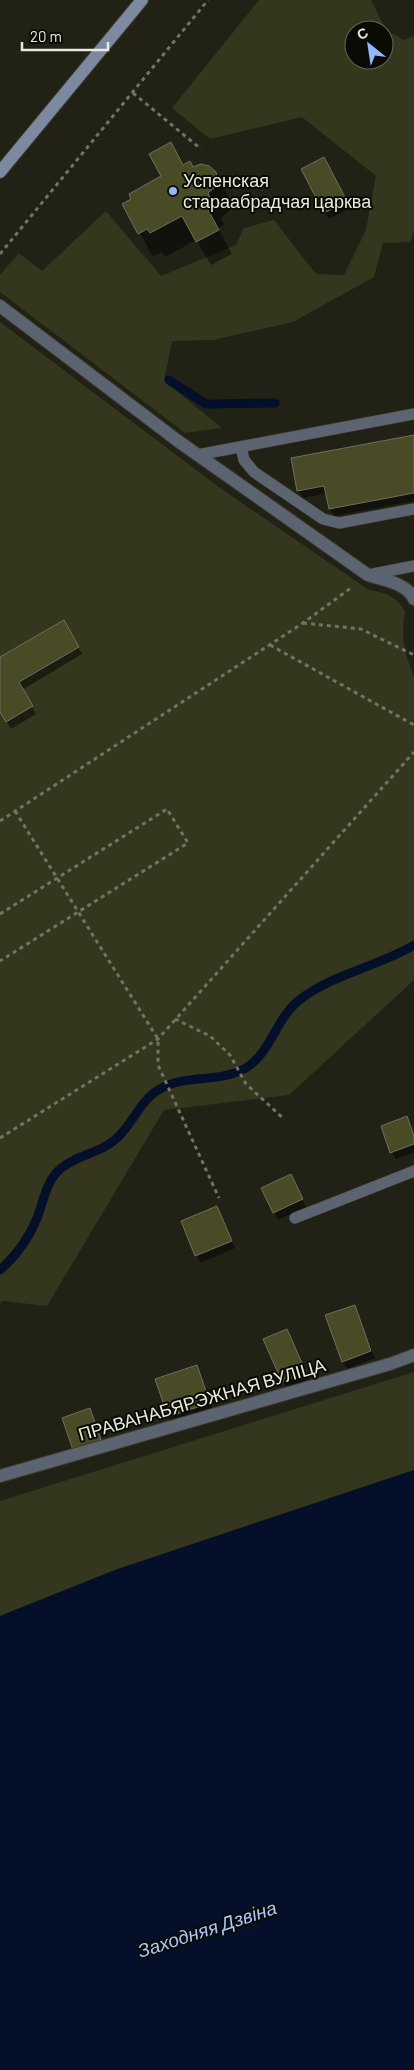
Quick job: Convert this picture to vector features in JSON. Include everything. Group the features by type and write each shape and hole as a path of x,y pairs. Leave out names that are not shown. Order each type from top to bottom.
{"main road":[{"path":"0,172 142,0"}],"street":[{"path":"0,306 197,455 368,576 396,583 412,595 414,599"},
{"name":"ПРАВАНАБЯРЭЖНАЯ ВУЛІЦА","path":"0,1476 390,1364 414,1355"}],"lane":[{"path":"197,455 414,414"},
{"path":"241,447 244,460 254,472 323,519 339,523 414,508"},
{"path":"368,576 414,566"},
{"path":"295,1218 414,1172"}],"path":[{"path":"0,254 134,93 208,0"},
{"path":"134,93 201,149"},
{"path":"0,821 270,645 368,576"},
{"path":"303,623 361,629 414,655"},
{"path":"270,645 414,726"},
{"path":"0,1138 158,1039 414,752"},
{"path":"0,914 167,809 188,843 0,961"},
{"path":"15,811 158,1039 158,1065 219,1198"},
{"path":"175,1019 210,1036 230,1055 246,1084 284,1119"}],"green space":[{"path":"259,0 371,0 381,20 344,20 344,70 394,70 394,34 404,40 414,36 414,232 410,242 383,243 374,277 293,322 213,340 172,341 164,381 222,428 185,433 0,292 0,275 19,253 42,271 106,211 161,276 236,245 244,228 274,220 316,274 344,275 366,230 376,176 302,117 210,139 172,108"},
{"path":"0,322 220,488 369,590 386,594 395,599 405,612 404,645 414,677 414,980 289,1095 164,1110 47,1306 3,1301 0,1303"},
{"path":"414,1372 414,1470 115,1570 0,1616 0,1501"}],"water":[{"name":"Заходняя Дзвіна","path":"414,1470 414,2070 0,2070 0,1616 115,1570"}],"building":[{"name":"Успенская стараабрадчая царква","path":"171,142 183,165 190,161 193,167 201,164 209,166 216,172 218,181 208,193 211,200 205,204 219,230 196,242 182,216 150,233 147,229 138,234 122,204 131,199 129,194 161,176 149,154"},
{"path":"324,157 347,201 324,213 301,169"},
{"path":"414,435 414,493 329,509 324,486 297,491 291,458"},
{"path":"64,620 79,647 19,682 33,706 6,722 0,712 0,657"},
{"path":"407,1116 414,1136 414,1144 390,1153 381,1126"},
{"path":"291,1174 303,1199 273,1213 261,1188"},
{"path":"217,1206 232,1241 195,1256 181,1221"},
{"path":"355,1305 371,1351 342,1362 325,1315"},
{"path":"287,1329 306,1372 282,1382 263,1339"},
{"path":"197,1365 210,1403 168,1417 155,1379"},
{"path":"90,1408 101,1440 73,1450 62,1418"}],"waterway":[{"path":"169,380 206,404 275,403"},
{"path":"0,1270 17,1253 26,1240 37,1218 51,1180 59,1170 73,1160 111,1143 118,1137 153,1093 170,1084 223,1076 244,1069 260,1055 284,1017 298,1001 325,984 400,953 414,945"}],"place":[{"name":"Успенская стараабрадчая царква","path":"173,191"}]}
